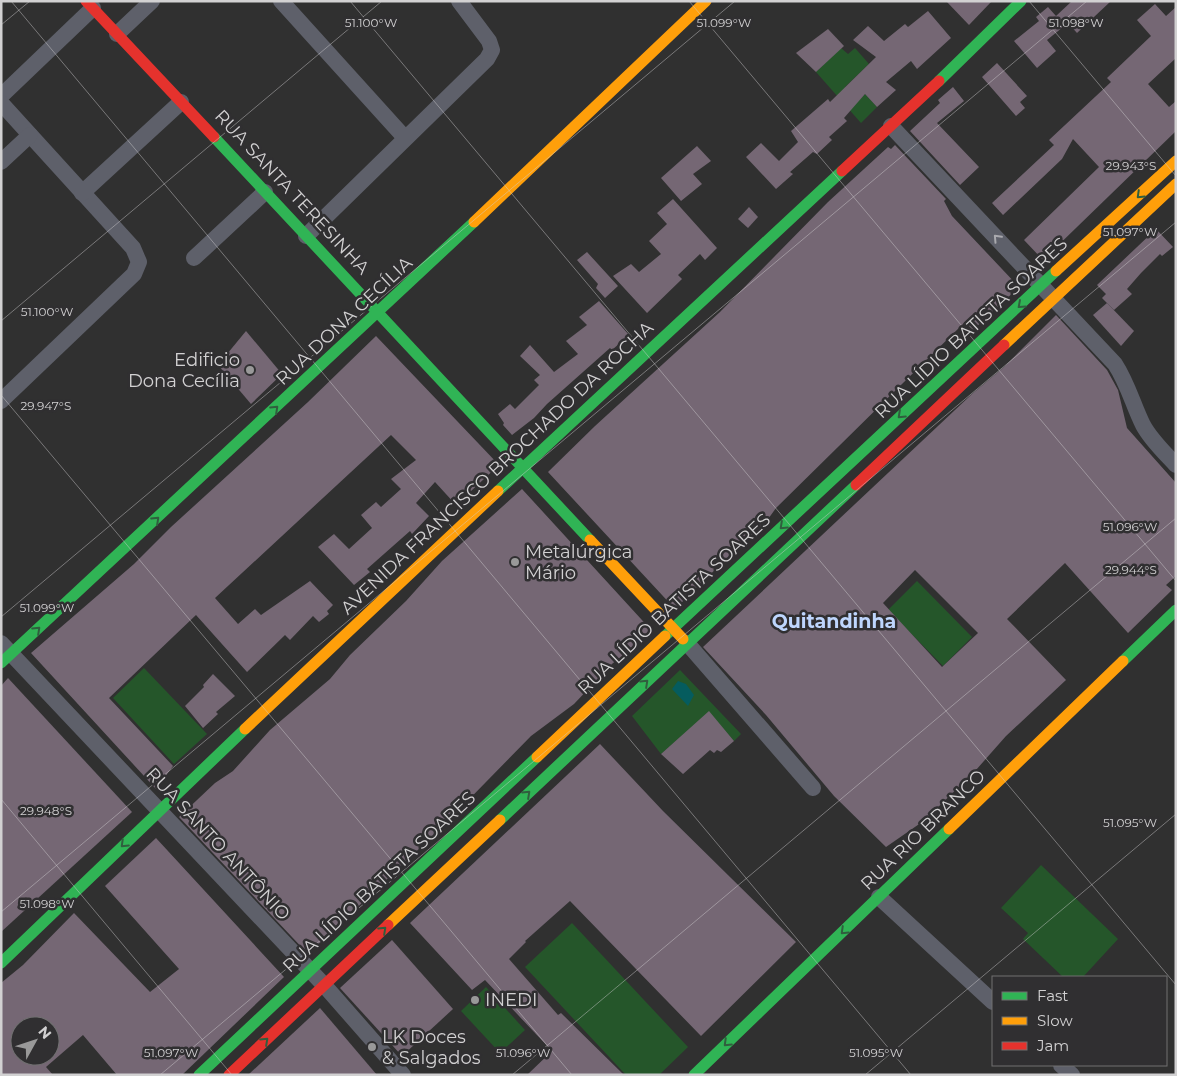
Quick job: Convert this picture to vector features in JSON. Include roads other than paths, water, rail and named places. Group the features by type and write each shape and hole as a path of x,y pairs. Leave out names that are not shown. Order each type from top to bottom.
{"street":[{"path":"117,34 152,1"},
{"path":"281,1 405,138"},
{"name":"RUA DONA CECÍLIA","path":"5,653 378,314 706,1"},
{"path":"306,236 486,59 492,50 489,41 468,4"},
{"name":"AVENIDA FRANCISCO BROCHADO DA ROCHA","path":"1,963 159,810 521,467 961,61 1013,4"},
{"path":"1,96 90,5"},
{"name":"RUA SANTA TERESINHA","path":"90,5 687,643 813,788"},
{"path":"82,193 181,102"},
{"path":"1,103 132,248 139,262 134,274 1,401"},
{"path":"891,126 1115,364 1126,381 1143,424 1151,437 1176,465"},
{"path":"1,162 30,135"},
{"name":"RUA LÍDIO BATISTA SOARES","path":"203,1073 673,628 1176,161"},
{"name":"RUA LÍDIO BATISTA SOARES","path":"229,1075 1176,184"},
{"path":"194,258 265,192"},
{"path":"969,353 982,366"},
{"path":"812,499 826,513"},
{"name":"RUA RIO BRANCO","path":"694,1075 1176,610"},
{"name":"RUA SANTO ANTÔNIO","path":"5,653 159,810 324,986 403,1075"},
{"path":"541,753 554,769"},
{"path":"492,799 506,814"},
{"path":"391,895 404,910"},
{"path":"879,897 992,1001"},
{"path":"1062,1066 1072,1075"}],"water":[{"path":"678,681 686,684 694,695 688,706 672,689"}],"place":[{"name":"Edificio Dona Cecília","path":"250,370"},
{"name":"Metalúrgica Mário","path":"515,562"},
{"name":"INEDI","path":"475,1000"},
{"name":"LK Doces & Salgados","path":"372,1047"}],"district":[{"name":"Quitandinha","path":"834,621"}]}
